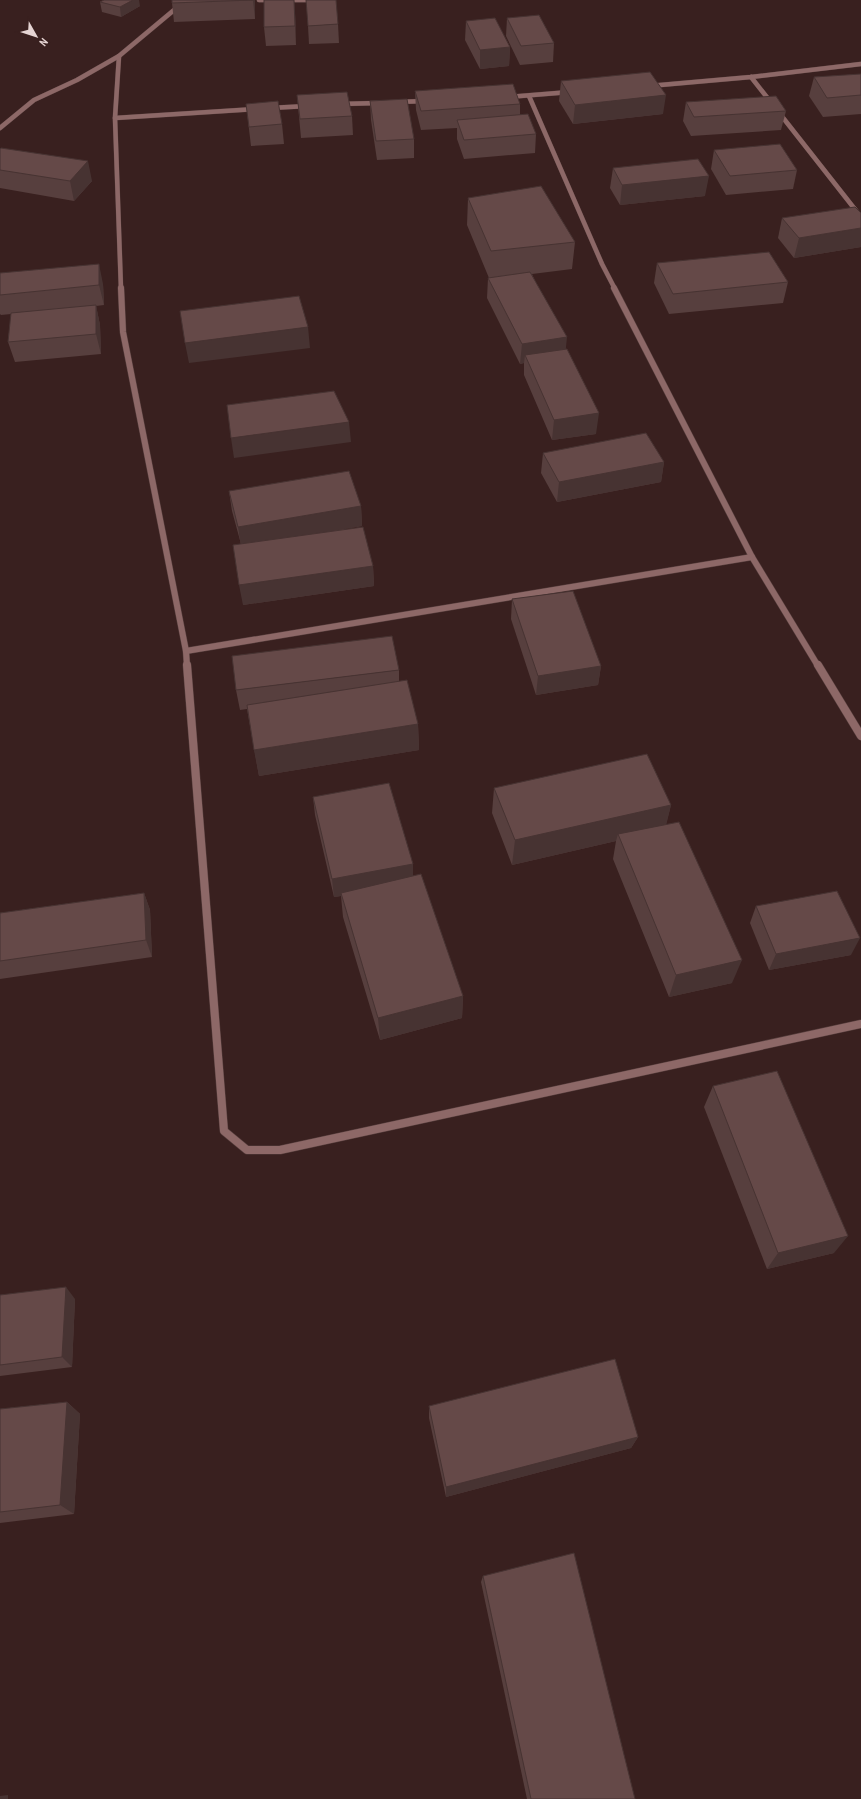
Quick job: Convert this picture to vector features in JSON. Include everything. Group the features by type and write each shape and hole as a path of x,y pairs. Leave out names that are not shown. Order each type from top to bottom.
{"street":[{"path":"0,128 34,100 77,80 118,56 186,0"},
{"path":"258,0 308,0"},
{"path":"118,56 115,118 124,332 186,651 224,1131 247,1150 280,1150 861,1024"},
{"path":"640,86 751,77 861,64"},
{"path":"751,77 861,217"},
{"path":"498,97 577,92"},
{"path":"529,96 602,264 752,557 861,736"},
{"path":"332,105 434,100"},
{"path":"115,118 316,106"},
{"path":"186,651 752,557"}],"building":[{"path":"104,0 133,0 120,7 100,2"},
{"path":"172,0 253,0 172,3"},
{"path":"264,0 294,0 295,26 264,27"},
{"path":"306,0 336,0 338,24 308,26"},
{"path":"539,15 554,43 521,46 507,18"},
{"path":"495,18 510,47 480,50 466,21"},
{"path":"650,72 666,95 575,105 561,81"},
{"path":"861,74 861,95 827,98 814,77"},
{"path":"513,84 520,104 421,111 415,91"},
{"path":"347,92 352,116 300,119 297,95"},
{"path":"776,96 786,111 694,117 686,102"},
{"path":"407,99 414,139 376,141 370,101"},
{"path":"278,101 282,124 249,127 246,104"},
{"path":"528,114 536,134 464,140 457,120"},
{"path":"780,144 797,170 730,176 714,150"},
{"path":"1,148 88,161 70,181 0,170"},
{"path":"698,159 709,176 622,185 613,168"},
{"path":"541,186 575,242 491,251 468,198"},
{"path":"855,207 861,213 861,228 799,238 782,218"},
{"path":"769,252 788,282 673,294 657,263"},
{"path":"99,264 99,285 0,295 0,273"},
{"path":"530,272 567,337 522,344 488,278"},
{"path":"299,296 308,327 185,343 180,311"},
{"path":"96,305 96,334 8,342 11,313"},
{"path":"567,349 599,413 554,420 525,355"},
{"path":"334,391 349,422 231,438 227,405"},
{"path":"646,433 664,462 559,482 543,453"},
{"path":"349,471 361,506 238,527 229,491"},
{"path":"363,527 373,566 239,585 233,545"},
{"path":"573,591 601,666 538,676 512,599"},
{"path":"392,636 399,670 236,690 232,656"},
{"path":"407,680 418,724 254,750 247,705"},
{"path":"647,754 671,805 515,840 494,788"},
{"path":"389,783 413,864 332,879 313,797"},
{"path":"679,822 742,960 676,975 618,834"},
{"path":"421,874 463,996 378,1018 341,893"},
{"path":"837,891 860,938 776,954 756,906"},
{"path":"144,893 146,940 0,961 0,913"},
{"path":"777,1071 848,1236 778,1253 713,1086"},
{"path":"66,1287 62,1357 0,1365 0,1295"},
{"path":"615,1359 638,1437 446,1487 429,1406"},
{"path":"67,1402 60,1505 0,1512 0,1409"},
{"path":"574,1553 635,1799 531,1799 483,1576"}]}
